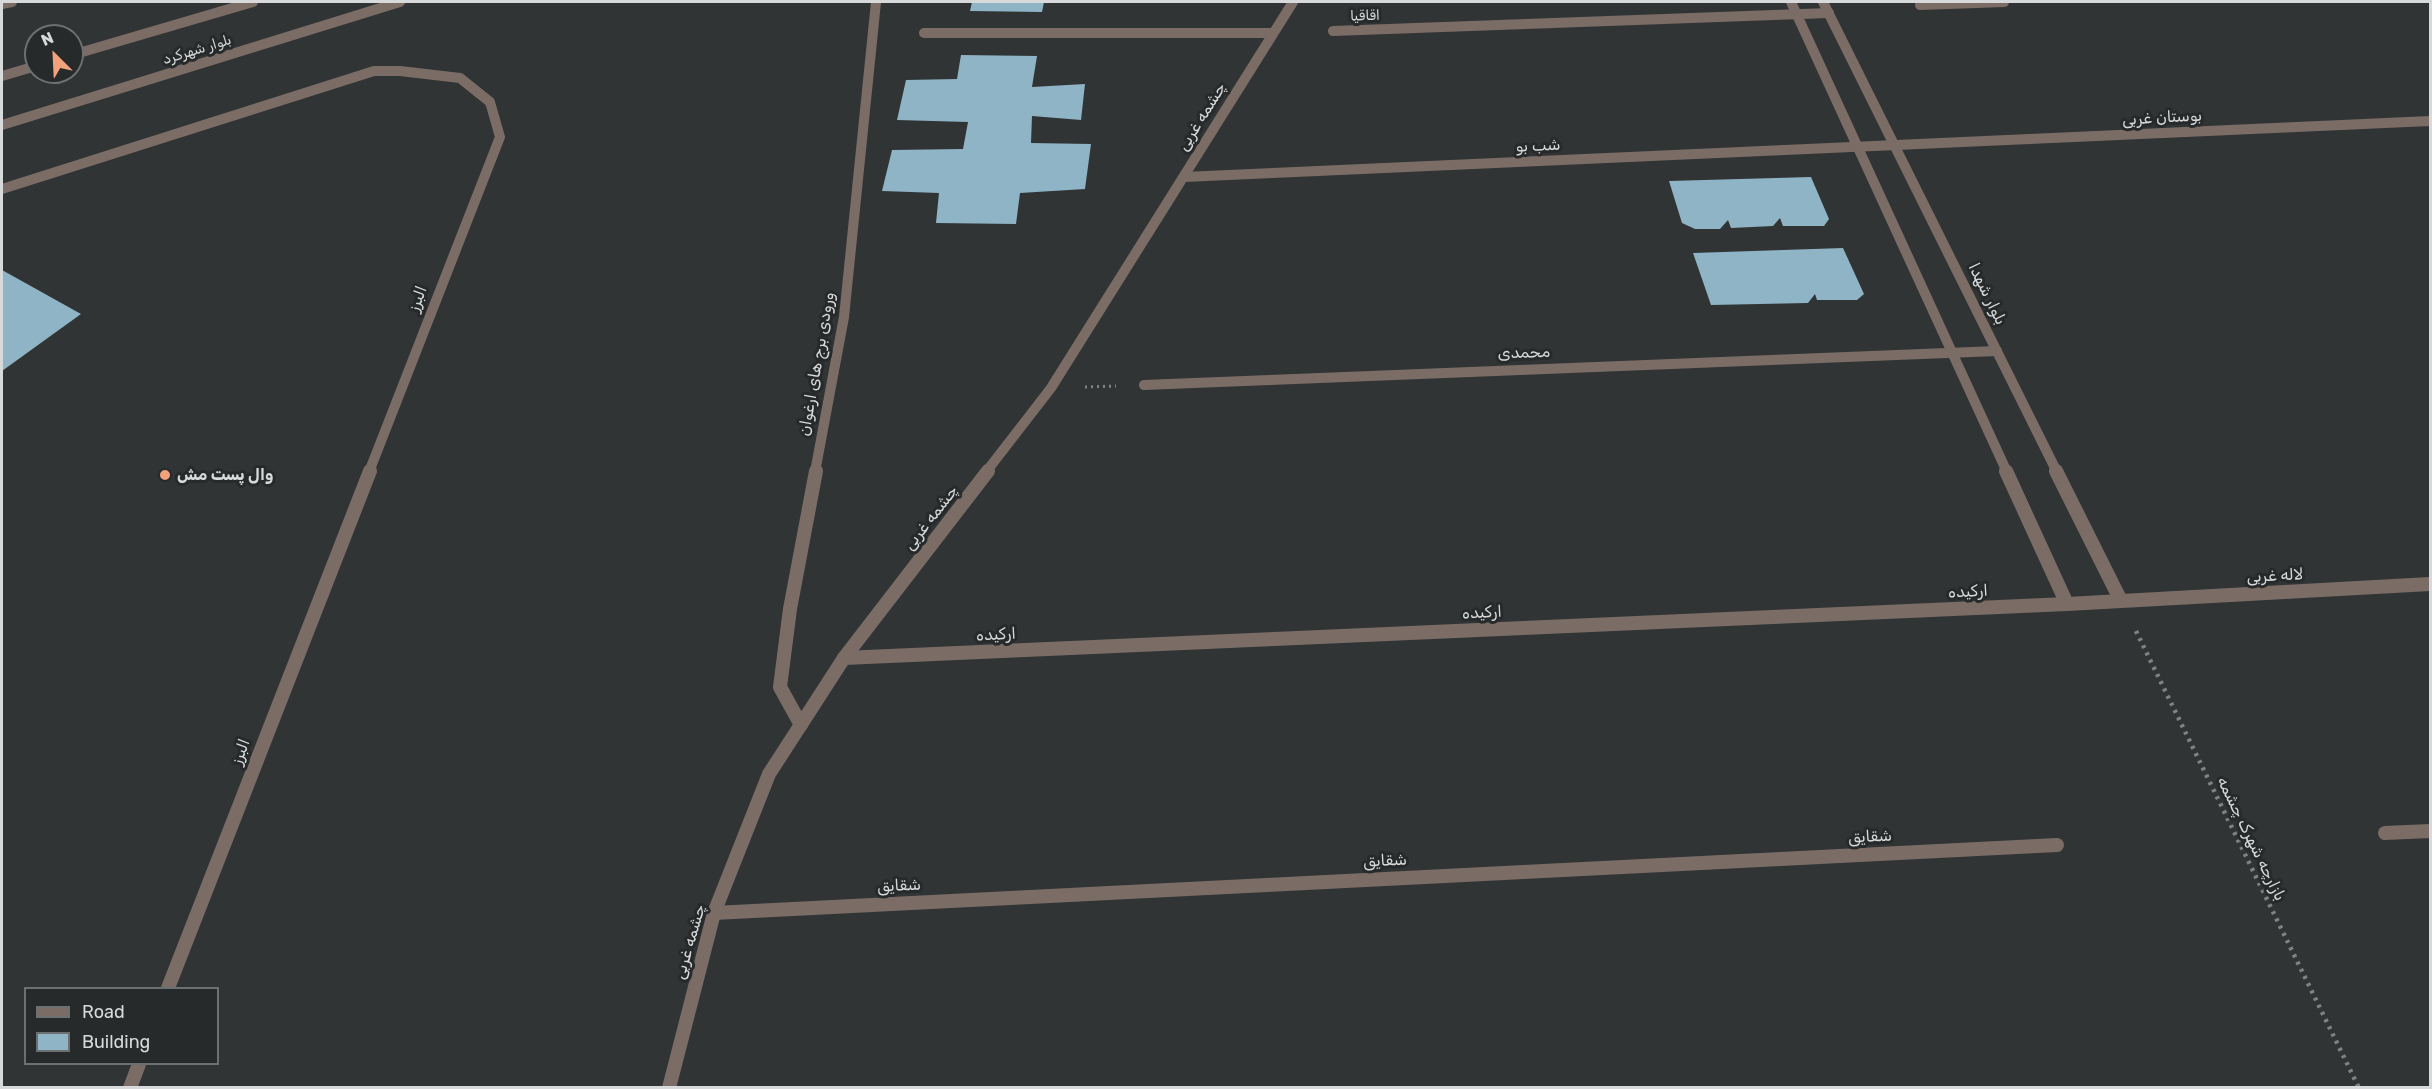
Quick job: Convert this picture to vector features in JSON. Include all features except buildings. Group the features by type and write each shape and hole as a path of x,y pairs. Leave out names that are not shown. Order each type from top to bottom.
{"street":[{"path":"2,4 12,2"},
{"name":"بلوار شهرکرد","path":"84,52 253,2"},
{"name":"بلوار شهرکرد","path":"2,124 400,2"},
{"name":"ورودی برج های ارغوان","path":"801,725 780,687 790,609 844,317 876,2"},
{"name":"چشمه غربی","path":"669,1088 714,913 769,774 844,658 1052,388 1293,2"},
{"path":"1791,2 2067,604"},
{"name":"بلوار شهدا","path":"1824,2 2121,601"},
{"path":"1920,4 2004,2"},
{"name":"اقاقیا","path":"1333,31 1829,13"},
{"path":"924,33 1274,33"},
{"path":"2,76 24,70"},
{"name":"البرز","path":"2,189 374,71 400,70 460,78 490,102 500,137 168,987"},
{"name":"بوستان غربی","path":"1895,145 2430,121"},
{"name":"شب بو","path":"1184,177 1895,145"},
{"name":"محمدی","path":"1144,385 1997,351"},
{"name":"لاله غربی","path":"2121,601 2430,584"},
{"name":"ارکیده","path":"844,658 2121,601"},
{"path":"2385,833 2430,831"},
{"name":"شقایق","path":"714,913 2057,845"},
{"path":"130,1088 139,1065"}],"path":[{"path":"1052,388 1144,385"},
{"name":"بازارچه شهرک چشمه","path":"2121,601 2359,1088"}],"place":[{"name":"وال پست مش","path":"165,475"}]}
